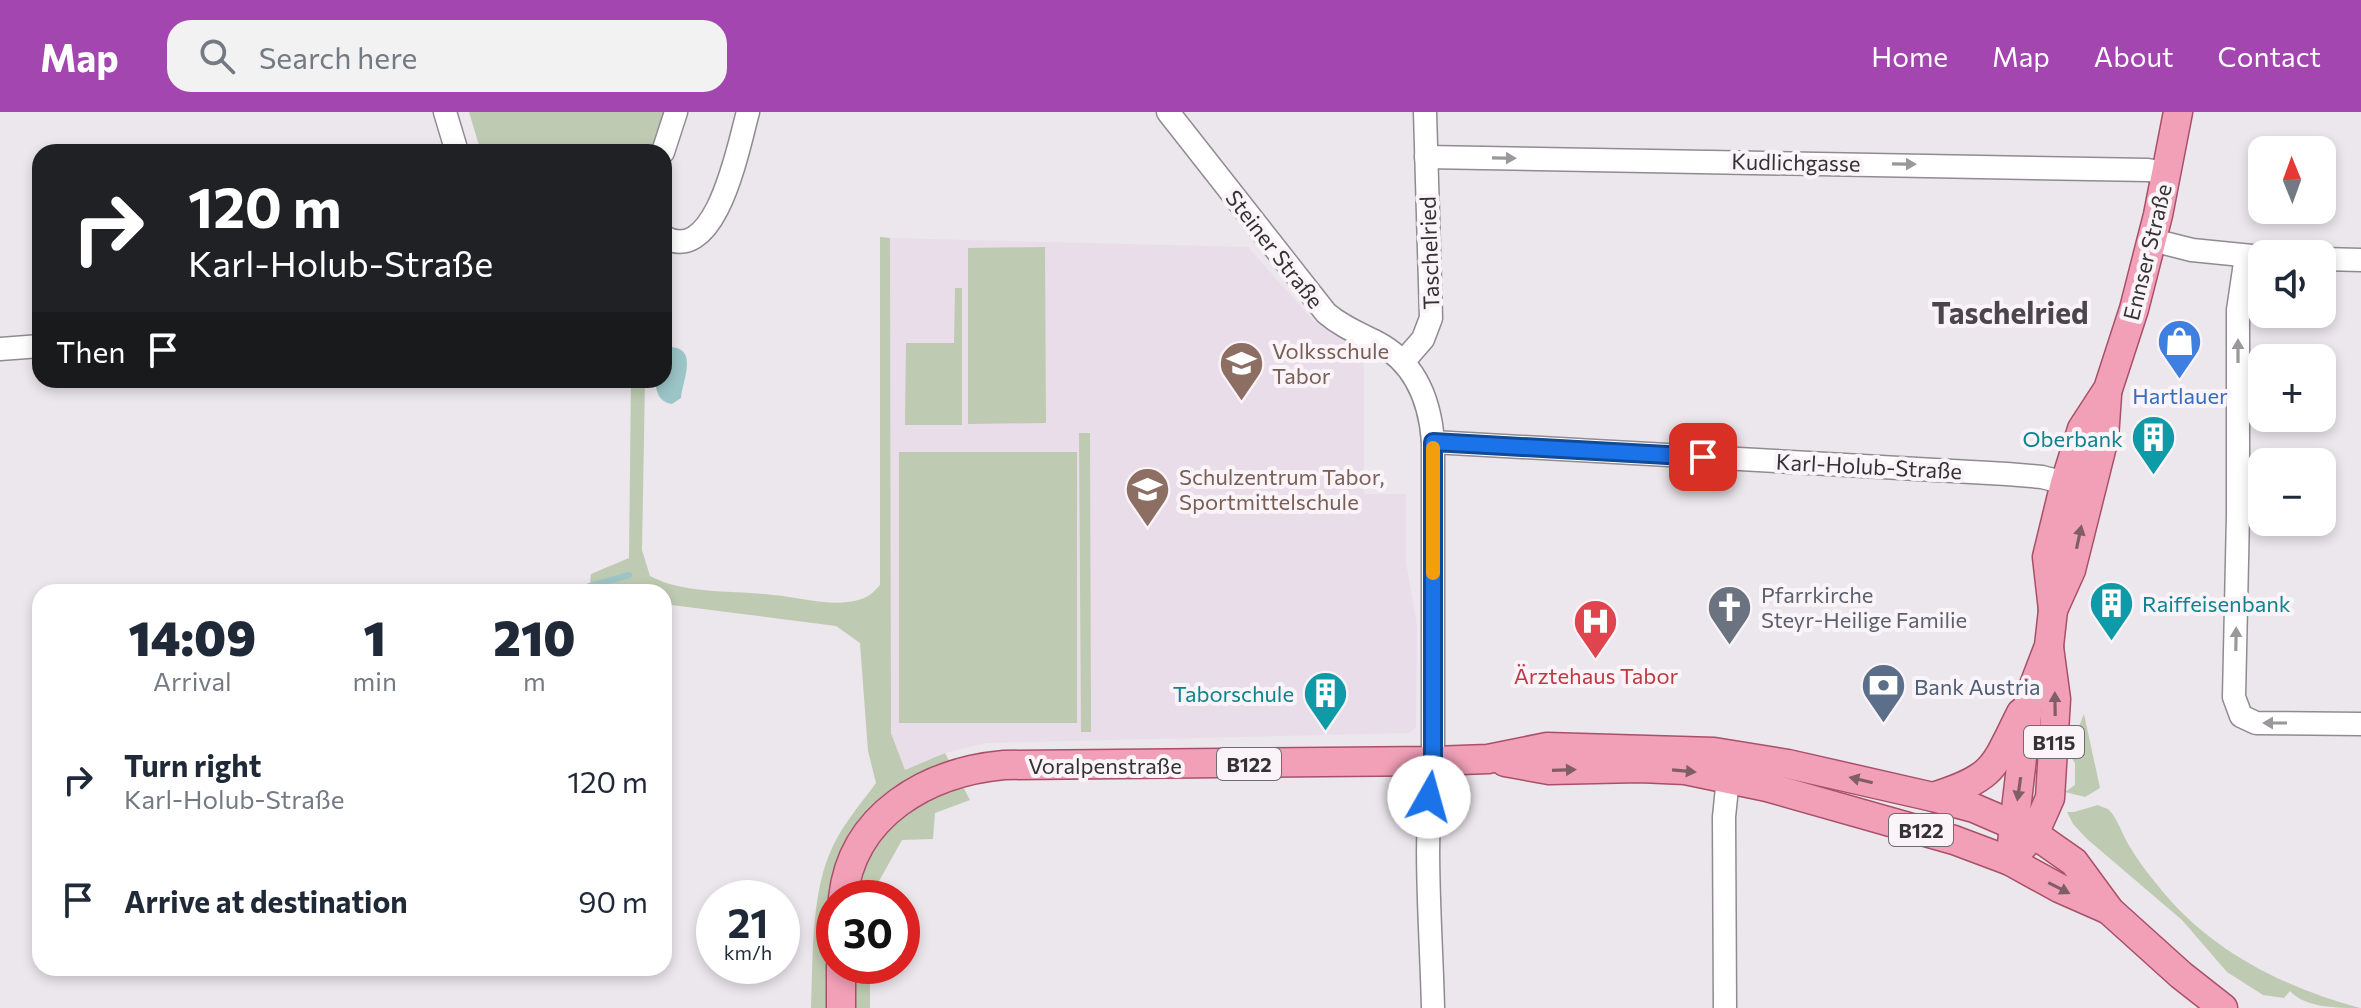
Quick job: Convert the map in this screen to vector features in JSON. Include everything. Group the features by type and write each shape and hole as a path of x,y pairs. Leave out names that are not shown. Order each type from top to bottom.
{"main road":[{"name":"Ennser Straße","path":"2053,610 2071,570 2104,438 2108,389 2152,240 2178,112"},
{"name":"Ennser Straße","path":"2010,861 2024,829 2050,798 2056,699 2049,646 2053,610 2047,557 2082,429 2108,389"},
{"name":"Ennser Straße","path":"2024,829 2029,698 2049,646"},
{"path":"1933,797 1966,786 1987,773 2001,753 2029,698"},
{"name":"B122","path":"1433,761 1488,759 1547,747 1714,752 1788,764 1933,797 2024,829 2074,862 2110,911 2223,1008"},
{"name":"B122","path":"1488,759 1549,770 1685,770 1728,778 1954,840 2010,861 2110,911"},
{"name":"Voralpenstraße","path":"848,880 860,849 884,815 917,789 972,768 1004,765 1433,761"},
{"path":"841,984 841,1008"}],"street":[{"path":"445,112 455,144"},
{"path":"666,144 676,112"},
{"path":"672,241 685,241 704,231 729,180 748,112"},
{"name":"Steiner Straße","path":"1168,112 1326,313 1347,329 1392,351 1403,362"},
{"name":"Taschelried","path":"1403,362 1423,339 1431,318 1425,112"},
{"name":"Kudlichgasse","path":"1426,157 2030,167 2167,173"},
{"path":"2152,240 2180,248 2248,255"},
{"path":"2336,259 2361,260"},
{"path":"2248,276 2238,310 2234,697 2241,716 2256,723 2361,724"},
{"path":"0,349 32,347"},
{"path":"1403,362 1425,396 1433,442 1433,761 1428,835 1433,1008"},
{"name":"Karl-Holub-Straße","path":"1433,442 2026,475 2065,483"},
{"path":"1725,1008 1724,817 1728,778"}],"shaded area":[{"name":"Schulzentrum Tabor, Sportmittelschule","path":"890,238 1248,247 1314,321 1364,350 1364,494 1406,494 1406,562 1417,626 1416,727 1410,733 985,743 945,753 905,770 891,733"}],"green space":[{"path":"469,112 667,112 657,144 479,144"},
{"path":"880,237 890,238 891,733 905,770 945,753 970,800 935,813 933,839 902,840 880,880 821,880 838,836 876,783 868,751 860,643 836,626 672,605 672,584 830,602 848,602 870,595 880,585"},
{"path":"1045,247 1046,423 968,424 968,248"},
{"path":"955,288 962,288 962,425 905,425 906,343 954,343"},
{"path":"631,388 645,388 642,550 650,576 672,584 590,584 591,574 629,558"},
{"path":"1079,433 1090,433 1091,732 1081,732"},
{"path":"899,452 1077,452 1077,723 899,723"},
{"path":"2084,714 2100,788 2085,797 2065,792 2075,785 2075,763 2068,753"},
{"path":"2098,805 2112,813 2146,871 2179,910 2201,930 2250,964 2276,977 2360,1008 2313,1004 2290,991 2284,998 2263,995 2227,972 2182,920 2087,839 2067,812"},
{"path":"816,914 816,984 870,984 870,1008 811,1008"}],"water":[{"path":"672,347 678,348 687,358 681,398 672,404 664,401 656,389 672,388"}],"waterway":[{"path":"597,584 629,575"}],"slow traffic":[{"path":"1433,448 1433,573"}],"place":[{"name":"Hartlauer","path":"2180,381"},
{"name":"Volksschule Tabor","path":"1241,402"},
{"name":"Oberbank","path":"2154,477"},
{"name":"Schulzentrum Tabor, Sportmittelschule","path":"1148,528"},
{"name":"Raiffeisenbank","path":"2111,642"},
{"name":"Pfarrkirche Steyr-Heilige Familie","path":"1730,646"},
{"name":"Ärztehaus Tabor","path":"1596,661"},
{"name":"Bank Austria","path":"1883,725"},
{"name":"Taborschule","path":"1325,732"}],"district":[{"name":"Taschelried","path":"2010,311"}],"route":[{"path":"1429,797 1433,761 1433,442 1703,457"}]}
